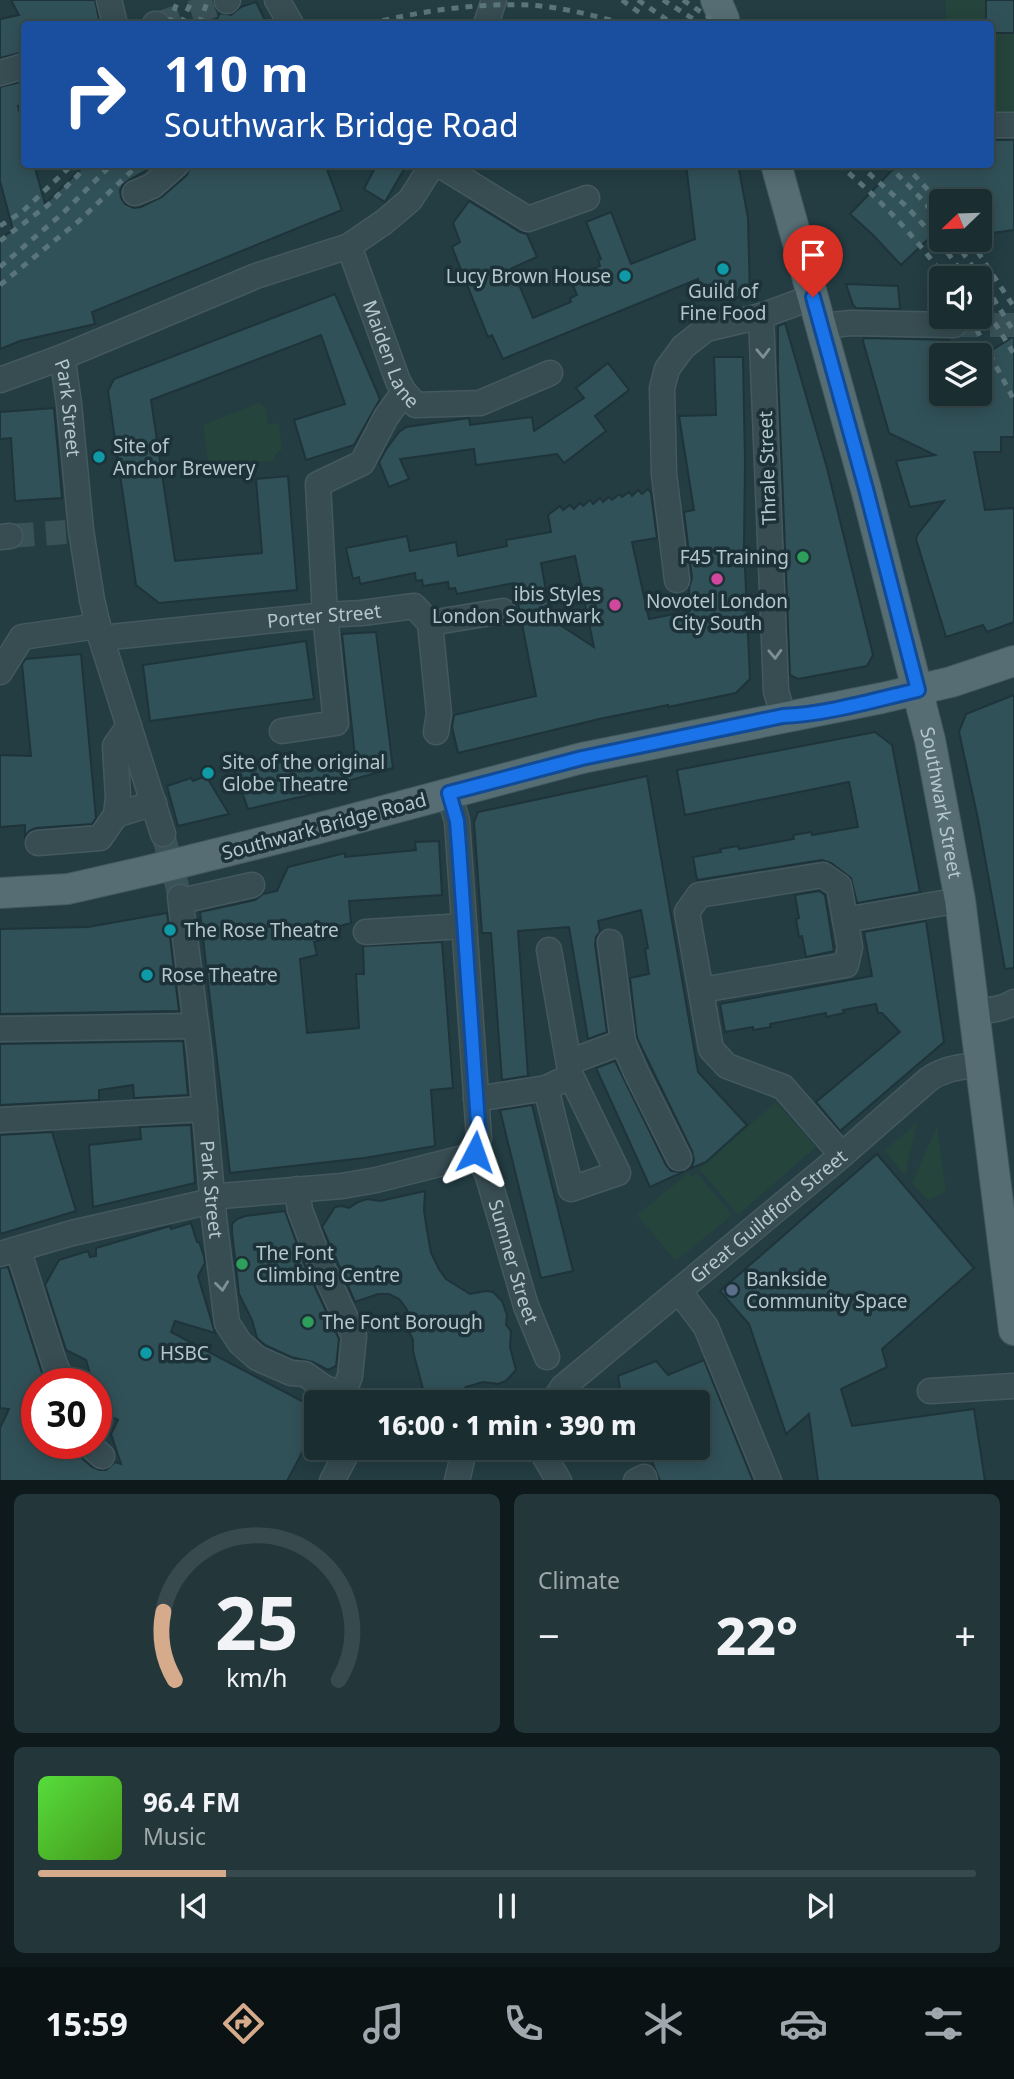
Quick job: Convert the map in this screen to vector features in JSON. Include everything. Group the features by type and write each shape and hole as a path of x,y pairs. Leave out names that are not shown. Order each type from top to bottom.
{"main road":[{"name":"Southwark Street","path":"777,168 822,326 932,751 960,901 1011,1270 1014,1329"},
{"name":"Southwark Bridge Road","path":"0,893 38,892 80,886 316,829 582,758 918,690 1014,661"}],"street":[{"path":"109,0 114,21"},
{"path":"277,0 289,21"},
{"path":"487,21 494,0"},
{"path":"0,73 21,67"},
{"path":"994,125 1014,125"},
{"path":"135,192 152,186 172,168"},
{"name":"Park Street","path":"163,834 100,632 73,531 69,404 60,358 256,276 349,246 410,200 432,168"},
{"path":"442,168 528,219 587,198"},
{"name":"Maiden Lane","path":"349,246 404,393 416,405 480,403 550,373"},
{"path":"677,580 664,474 662,387 667,369 683,347 706,330 761,316 813,297"},
{"name":"Thrale Street","path":"761,316 776,691 783,716"},
{"path":"822,326 851,323 929,325"},
{"path":"0,380 60,358"},
{"path":"282,731 335,723 325,615 318,484 362,463 386,417 404,393"},
{"name":"Porter Street","path":"0,672 22,637 362,613 414,606 430,623"},
{"path":"436,732 439,714 430,623 503,611"},
{"path":"38,843 100,838 116,815 116,746 129,726"},
{"name":"Sumner Street","path":"449,793 457,821 479,1138 475,1152 487,1173 526,1306 547,1357"},
{"path":"116,815 154,803"},
{"path":"702,990 846,965 850,947 839,886 823,875 699,895 687,912 711,1049 727,1066 783,1087 842,1155"},
{"name":"Park Street","path":"252,886 180,899 196,1026 205,1056 205,1109 212,1199 227,1323 240,1343 257,1358 291,1373 305,1374 343,1390"},
{"path":"845,920 960,901"},
{"path":"366,932 464,926"},
{"path":"610,942 623,1042 679,1158"},
{"path":"546,1088 571,1189 618,1173 570,1069 549,950"},
{"path":"975,1012 993,1010 1014,1002"},
{"path":"0,1029 196,1026"},
{"path":"476,1099 546,1088 570,1069 623,1042"},
{"name":"Great Guildford Street","path":"563,1390 940,1072 981,1064"},
{"path":"0,1120 205,1109"},
{"path":"56,1368 9,1252 72,1233 223,1196 376,1180 463,1158 475,1152"},
{"path":"297,1189 300,1210 319,1261 354,1336 343,1390"},
{"path":"679,1291 706,1327 769,1480"},
{"path":"930,1391 1014,1386"},
{"path":"332,1480 343,1460"},
{"path":"457,1480 462,1460"},
{"path":"547,1460 559,1480"},
{"path":"636,1480 644,1477 645,1480"}],"green space":[{"path":"945,0 986,0 986,21 946,21"},
{"path":"994,33 1014,33 1014,113 994,112"},
{"path":"259,403 266,408 268,424 279,423 282,450 274,456 275,460 209,469 203,425"},
{"path":"776,1102 816,1147 738,1215 699,1169"},
{"path":"917,1123 905,1176 885,1150"},
{"path":"937,1126 946,1192 928,1200 912,1183"},
{"path":"688,1173 692,1177 697,1173 732,1215 676,1261 637,1215"}],"building":[{"path":"11,0 95,0 99,21 21,21 21,53 0,58 0,19 19,15"},
{"path":"986,0 1014,0 1014,33 994,33 994,21 986,21"},
{"path":"256,2 266,21 212,21 217,19 220,13 231,15 241,7"},
{"path":"21,82 21,105 18,106 21,118 21,168 35,168 45,204 82,168 145,168 147,170 129,180 120,190 125,204 134,208 162,197 187,175 190,168 326,168 342,210 92,312 95,324 20,341 0,349 0,239 13,230 0,181 0,87"},
{"path":"994,140 1014,140 1014,230 992,233 992,189 929,189 929,238 901,265 850,214 894,168 994,168"},
{"path":"375,168 405,168 385,202 364,189"},
{"name":"Lucy Brown House","path":"686,168 739,168 748,218 750,297 700,298 698,279 503,359 492,335 488,337 452,247 460,242 453,223 469,201 527,234 537,257 512,268 533,318 571,302 570,298 577,295 570,278 600,266 598,260 601,259 586,222 611,212 631,264 695,239"},
{"path":"846,284 898,286 900,309 856,308"},
{"path":"335,294 380,399 354,445 306,460 294,420 345,404 321,335 151,400 175,561 262,553 256,479 288,476 297,590 159,603 136,585 108,391 114,379"},
{"path":"785,323 827,468 873,655 867,666 798,679 790,675 778,371 778,326"},
{"path":"1014,336 1014,437 1001,437 1001,452 974,452 985,510 1014,508 1014,622 987,632 983,625 946,637 916,539 944,501 910,507 896,461 935,455 889,433 863,341 864,338 949,340 951,343 929,343 929,406 992,406 992,350"},
{"path":"714,357 743,357 744,545 750,679 736,693 599,719 458,753 452,727 454,715 536,696 514,583 457,594 455,588 449,589 448,582 423,586 422,580 416,581 415,573 360,584 359,577 353,579 346,548 407,536 410,551 456,542 458,556 507,546 506,540 551,532 548,515 560,506 563,510 570,505 574,509 580,503 583,506 590,500 593,504 600,498 603,502 609,497 612,500 619,494 622,497 629,492 632,496 638,490 642,494 648,489 651,493 657,538 632,542 649,619 690,611 689,588 692,578 684,512 694,510 679,416 716,415","holes":["575,556 594,647 551,619 541,563"]},
{"path":"608,363 629,390 595,416 606,431 564,463 557,454 476,465 474,449 400,459 409,479 389,487 379,462 399,432 406,427 469,418 470,425 532,417 534,431 584,398 576,388"},
{"path":"54,408 62,498 15,501 11,438 0,439 0,412"},
{"path":"376,632 393,768 344,782 344,787 248,809 233,766 254,758 255,764 355,757 342,634"},
{"path":"306,641 314,699 150,721 143,665"},
{"path":"81,654 96,818 92,824 36,828 29,831 25,837 25,825 0,827 0,755 31,756 22,664 26,659"},
{"path":"1014,695 1014,968 1005,969 959,732 966,714"},
{"path":"875,732 892,745 920,892 857,903 851,878 831,863 822,860 697,880 693,857 721,852 720,849 738,846 739,849 794,839 793,835 811,832 812,835 858,827 849,782 685,815 677,770"},
{"path":"206,776 229,814 178,826 167,786"},
{"path":"647,776 698,1072 747,1125 706,1162 687,1170 694,1160 692,1151 637,1038 630,978 649,974 645,949 648,948 641,910 598,921 600,932 595,944 607,1032 588,1039 569,927 518,931 528,1076 502,1080 491,933 482,933 474,822 478,812"},
{"path":"439,841 442,895 349,901 351,923 321,931 324,939 314,942 317,955 300,959 307,1033 359,1028 356,974 364,974 363,946 442,942 453,1088 431,1090 435,1146 364,1158 230,1173 200,912 255,900 263,894 277,891 288,867 345,853 345,857 416,850 415,842"},
{"path":"819,891 825,895 834,951 806,957 802,936 799,937 795,895"},
{"path":"167,913 179,1011 0,1014 0,929 88,927"},
{"path":"926,921 944,1042 840,1131 816,1102 900,1032 882,1013 878,1013 876,1004 843,1010 844,1013 826,1017 826,1013 770,1024 771,1027 725,1032 720,1004 872,976 864,932"},
{"path":"183,1041 188,1095 134,1098 133,1085 99,1090 99,1100 0,1105 0,1044"},
{"path":"615,1061 666,1165 671,1171 683,1172 650,1187 596,1068"},
{"path":"532,1105 573,1271 541,1278 500,1110"},
{"path":"191,1125 195,1183 93,1207 89,1145 141,1139 140,1127"},
{"path":"52,1132 76,1211 0,1234 0,1135"},
{"path":"877,1154 974,1268 882,1349 887,1367 841,1389 852,1426 974,1409 985,1480 818,1480 809,1414 786,1434 749,1324 720,1291"},
{"path":"425,1191 424,1211 431,1253 446,1279 470,1294 493,1292 502,1301 507,1315 506,1325 511,1331 510,1347 516,1370 506,1381 498,1384 483,1382 463,1390 423,1390 413,1351 413,1340 407,1327 411,1318 399,1299 389,1294 378,1294 355,1302 322,1227 335,1207 349,1208 367,1199 380,1201"},
{"path":"285,1211 305,1266 339,1339 336,1366 328,1370 265,1345 257,1338 252,1320 239,1294 232,1224 245,1216"},
{"name":"HSBC","path":"191,1223 199,1242 205,1263 198,1276 215,1333 175,1321 171,1332 304,1402 304,1452 288,1480 0,1480 0,1428 9,1409 0,1408 0,1268 8,1267 40,1368 21,1368 21,1459 83,1459 92,1467 106,1470 115,1462 121,1464 112,1437 118,1420 112,1417 112,1368 88,1368 86,1360 66,1350 45,1285 59,1260 88,1251 90,1257 96,1256 96,1248 170,1226 171,1229"},
{"path":"704,1360 753,1480 660,1480 651,1460 710,1460 710,1390 620,1390 618,1376 656,1361 668,1375"}],"tunnel":[{"path":"166,21 227,1"},
{"path":"992,325 1014,325"},
{"path":"10,536 66,532"},
{"path":"163,834 180,897"}],"railway":[{"path":"170,21 178,0"},
{"path":"182,21 192,0"},
{"path":"200,21 208,0"},
{"path":"622,0 644,16"},
{"path":"638,0 669,21"},
{"path":"663,0 696,21"},
{"path":"683,0 714,21"},
{"path":"382,21 448,9 489,5 541,6 612,21"},
{"path":"0,226 22,212 69,168"},
{"path":"0,241 48,205 85,168"},
{"path":"0,267 63,213 108,168"},
{"path":"0,285 80,220 135,168"},
{"path":"842,168 895,218 936,266"},
{"path":"863,168 906,206 957,266"},
{"path":"891,168 929,208"},
{"path":"908,168 929,191"},
{"path":"962,252 1014,332"},
{"path":"978,252 1014,307"},
{"path":"992,318 1014,354"},
{"path":"976,329 1014,400"}],"place":[{"name":"Guild of Fine Food","path":"723,269"},
{"name":"Lucy Brown House","path":"625,276"},
{"name":"Site of Anchor Brewery","path":"99,457"},
{"name":"F45 Training","path":"803,557"},
{"name":"Novotel London City South","path":"717,579"},
{"name":"ibis Styles London Southwark","path":"615,605"},
{"name":"Site of the original Globe Theatre","path":"208,773"},
{"name":"The Rose Theatre","path":"170,930"},
{"name":"Rose Theatre","path":"147,975"},
{"name":"The Font Climbing Centre","path":"242,1264"},
{"name":"Bankside Community Space","path":"732,1290"},
{"name":"The Font Borough","path":"308,1322"},
{"name":"HSBC","path":"146,1353"}],"route":[{"path":"475,1152 479,1138 459,847 457,821 449,793 582,758 918,690 813,297"}]}
